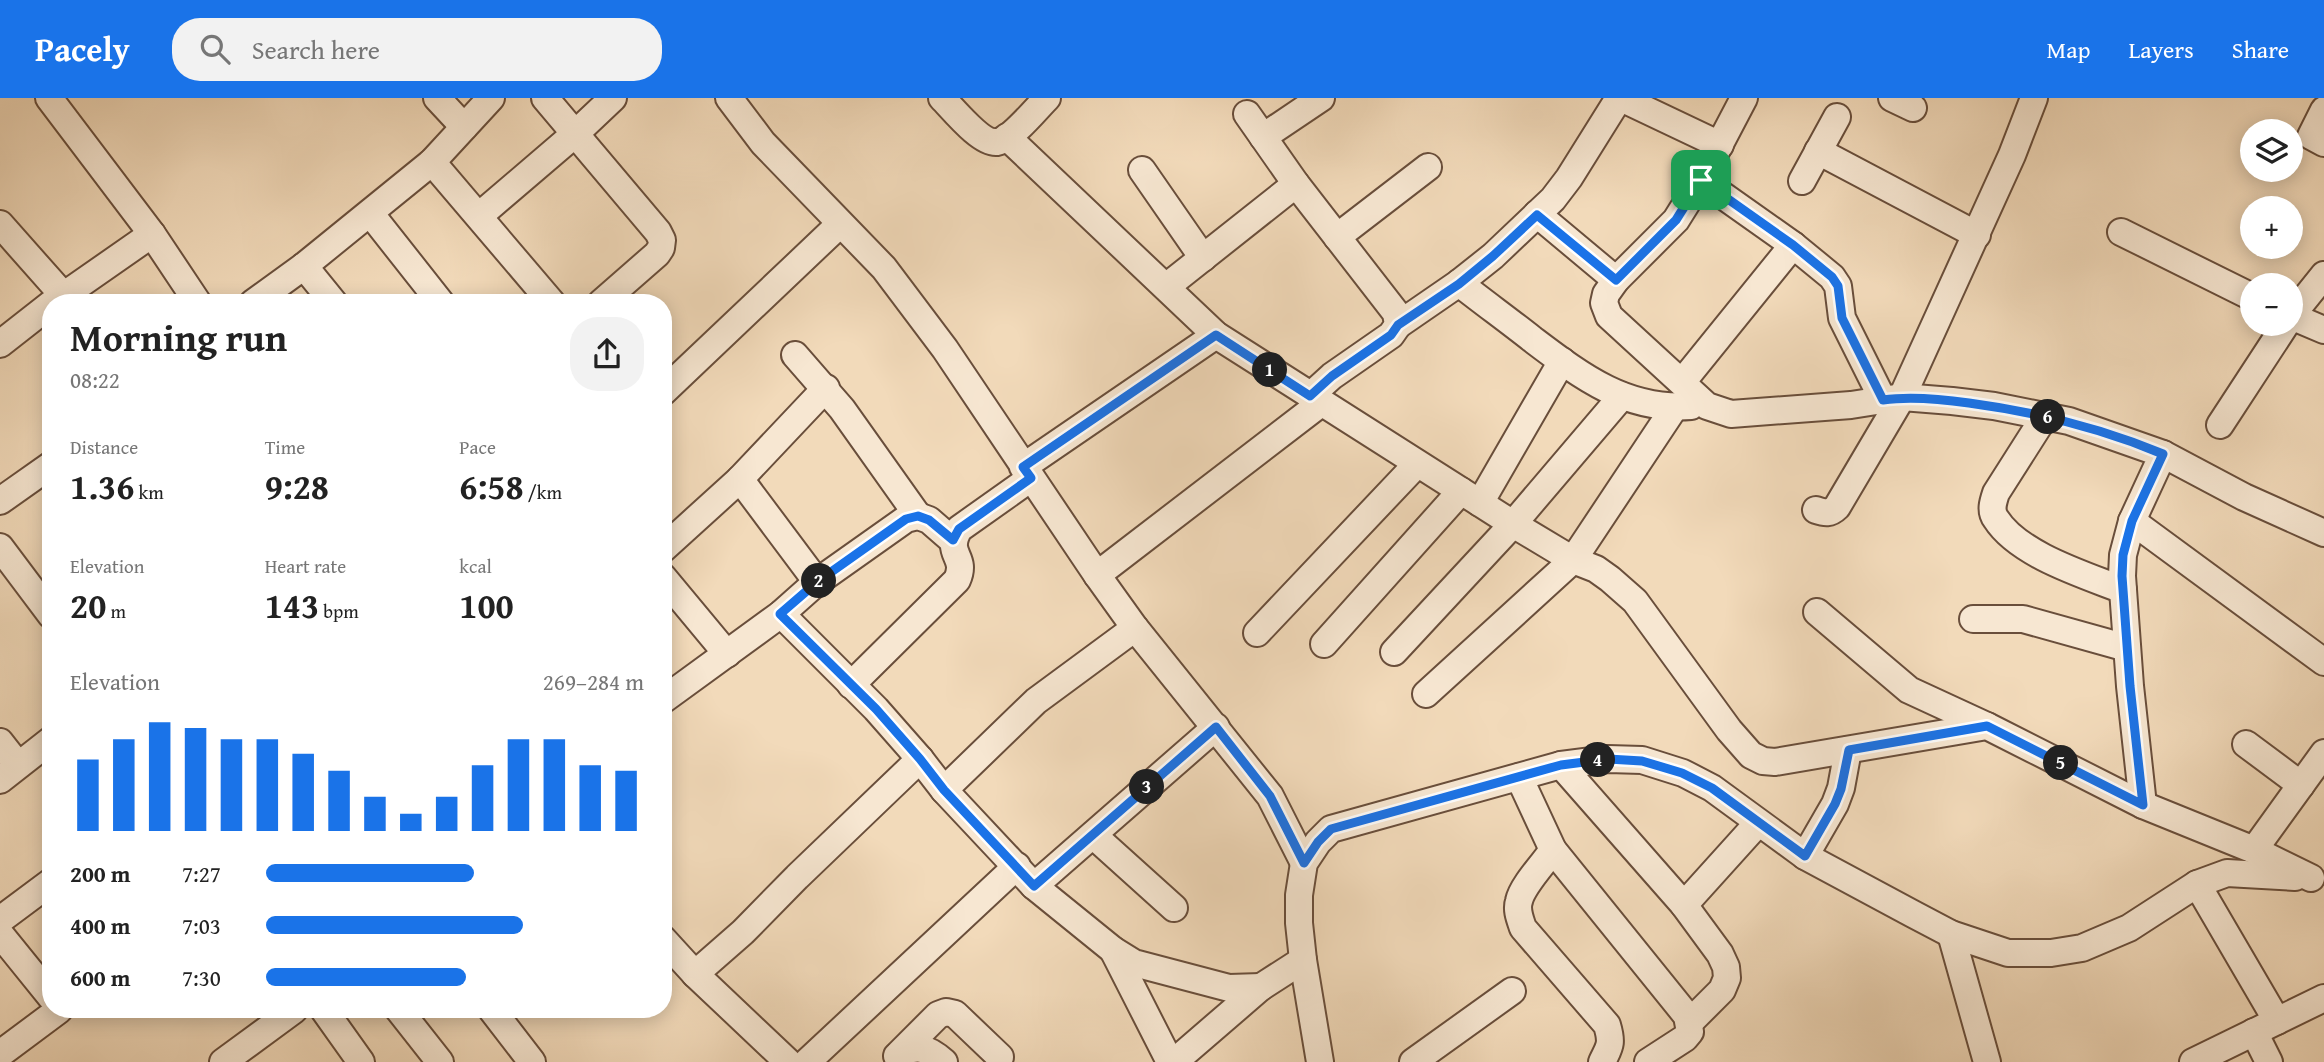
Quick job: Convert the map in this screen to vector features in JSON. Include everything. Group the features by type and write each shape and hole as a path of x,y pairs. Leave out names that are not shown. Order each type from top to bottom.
{"street":[{"path":"49,98 152,234 192,294"},
{"path":"437,98 464,127"},
{"path":"265,294 432,162 491,98"},
{"path":"545,98 643,212 662,240 662,248 657,254 611,294"},
{"path":"479,216 613,98"},
{"path":"729,98 763,144 892,278 945,349 1135,628 1270,796 1304,863"},
{"path":"942,98 986,140 998,142 1007,137 1047,98"},
{"path":"1263,137 1321,98"},
{"path":"1097,575 1315,399 1332,376 1391,335 1398,325 1459,284 1493,256 1553,200 1620,98 1720,145"},
{"path":"1744,98 1701,180 1676,220 1616,280 1606,294 1604,303 1609,316 1707,405 1731,414 1750,414 1892,399 1966,402 2045,416 2069,421 2163,454 2263,506 2324,533"},
{"path":"1816,510 1826,513 1837,508 1976,234 2025,125 2034,98"},
{"path":"2317,139 2324,110"},
{"path":"1247,114 1296,184 1396,313 1398,325"},
{"path":"1802,181 1837,117"},
{"path":"1007,137 1216,335 1513,524 1610,579 1635,601 1729,730 1751,755 1763,761 1775,762 1987,726"},
{"path":"1818,151 1976,234"},
{"path":"432,162 544,294"},
{"path":"1337,237 1428,167"},
{"path":"1142,170 1203,258"},
{"path":"1701,180 1793,245 1832,277 1838,286 1842,318 1892,399"},
{"path":"1166,287 1296,184"},
{"path":"370,212 434,294"},
{"path":"1537,215 1616,280"},
{"path":"0,224 51,294"},
{"path":"672,383 840,224"},
{"path":"2121,232 2240,291"},
{"path":"66,294 152,234"},
{"path":"1683,381 1793,245"},
{"path":"304,266 327,294"},
{"path":"2303,301 2324,275"},
{"path":"1459,284 1592,382 1622,396 1674,408 1707,405"},
{"path":"0,344 42,312"},
{"path":"2303,321 2324,331"},
{"path":"851,685 957,580 961,572 953,549 953,540 959,529 1027,472 1216,335"},
{"path":"2220,425 2278,336"},
{"path":"795,355 826,388 918,516"},
{"path":"1324,644 1471,497 1562,361"},
{"path":"672,541 740,479 826,388"},
{"path":"1394,652 1513,524 1622,396"},
{"path":"1426,694 1573,560 1674,408"},
{"path":"2045,416 1996,493 1992,503 1996,520 2013,537 2039,555 2123,590"},
{"path":"2143,805 2127,648 2123,555 2132,521 2163,454"},
{"path":"1257,633 1417,464"},
{"path":"0,501 42,471"},
{"path":"740,479 817,582"},
{"path":"672,693 780,614 817,582 906,519 918,516 929,520 953,540"},
{"path":"2132,521 2324,662"},
{"path":"0,547 42,603"},
{"path":"672,588 727,654"},
{"path":"1818,612 1909,690 2143,805 2317,879"},
{"path":"780,614 851,685 1034,886 1113,950 1133,963 1229,988 1261,987"},
{"path":"1973,619 2023,619 2127,648"},
{"path":"944,790 1036,701 1135,628"},
{"path":"1034,886 1216,727"},
{"path":"0,742 9,772 42,747"},
{"path":"2246,744 2301,785"},
{"path":"1805,856 1835,804 1849,750"},
{"path":"2254,850 2324,753"},
{"path":"695,974 743,932 920,759"},
{"path":"1320,1062 1298,923 1304,863 1318,842 1331,829 1561,765 1608,759 1642,761 1682,773 1712,788 1805,856 1951,934 2008,953 2051,953 2082,948 2129,928 2197,884 2227,873 2317,879"},
{"path":"1561,765 1684,905 1720,954 1726,967 1727,978 1721,990 1690,1022"},
{"path":"1519,777 1553,850 1688,1016 1690,1032 1685,1038 1647,1062"},
{"path":"1684,905 1758,823"},
{"path":"1093,835 1174,908"},
{"path":"1553,850 1522,894 1518,902 1518,914 1523,928 1607,1025 1611,1036 1610,1050 1601,1062"},
{"path":"807,1062 1017,866"},
{"path":"2197,884 2266,1027 2269,1062"},
{"path":"0,920 42,889"},
{"path":"0,933 42,986"},
{"path":"1951,934 1987,1062"},
{"path":"672,949 788,1062"},
{"path":"1113,950 1172,1062 1261,987 1303,960"},
{"path":"1413,1062 1512,991"},
{"path":"2193,1062 2324,998"},
{"path":"895,1058 938,1015 946,1012 955,1014 1000,1057"},
{"path":"0,1054 48,1018"},
{"path":"223,1062 283,1018"},
{"path":"330,1018 360,1062"},
{"path":"405,1018 440,1062"},
{"path":"497,1018 521,1058"},
{"path":"895,1058 916,1048 931,1051 944,1062"}],"route":[{"path":"1701,180 1793,245 1832,277 1838,286 1842,318 1883,400 1902,397 1994,406 2069,421 2163,454 2132,521 2123,555 2122,576 2130,686 2143,805 1987,726 1849,750 1835,804 1805,856 1712,788 1682,773 1642,761 1608,759 1561,765 1331,829 1304,863 1270,796 1216,727 1034,886 944,790 876,709 780,614 817,582 906,519 918,516 929,520 953,540 959,529 1031,478 1023,467 1216,335 1310,396 1332,376 1391,335 1398,325 1459,284 1537,215 1616,280 1676,220 1701,180"}]}
